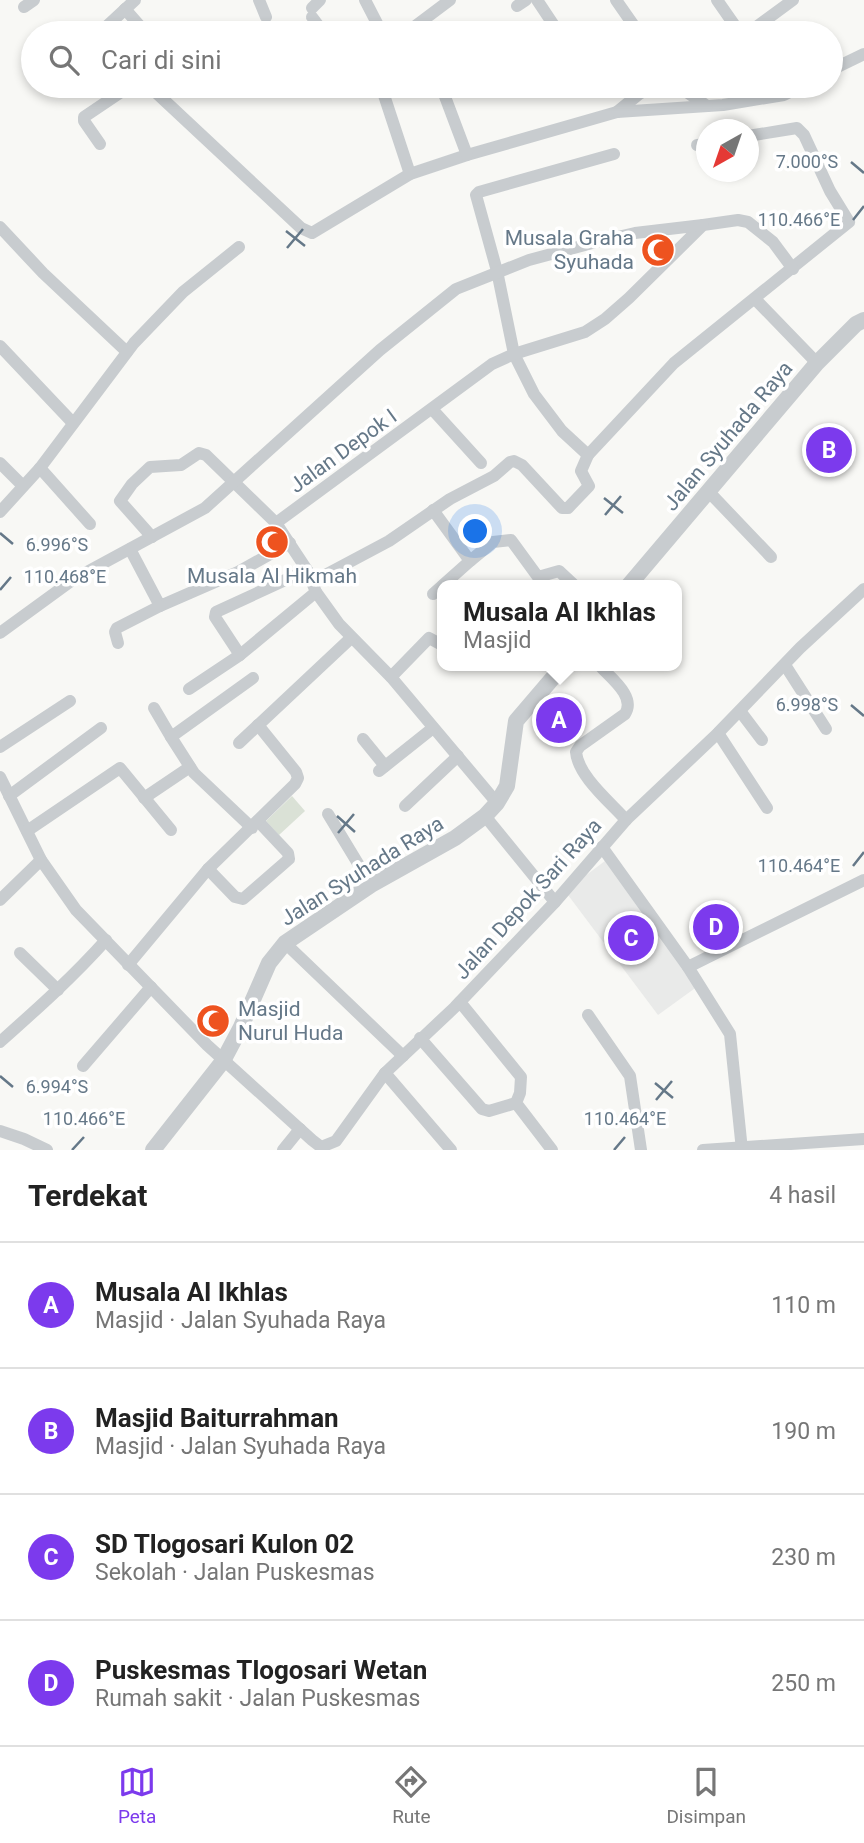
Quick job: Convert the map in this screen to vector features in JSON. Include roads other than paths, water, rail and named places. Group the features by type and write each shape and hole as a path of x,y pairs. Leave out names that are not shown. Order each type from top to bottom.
{"street":[{"path":"259,0 266,17"},
{"path":"365,0 376,21"},
{"path":"418,21 433,5 450,0"},
{"path":"537,0 551,21"},
{"path":"615,0 630,21"},
{"path":"717,0 732,21"},
{"path":"764,21 793,0"},
{"path":"112,21 130,4 139,21"},
{"path":"843,64 864,54"},
{"path":"100,144 84,117 112,98"},
{"path":"162,98 301,228 312,233 410,174 467,155 617,112 707,106 763,98"},
{"path":"385,98 410,174"},
{"path":"446,98 467,155"},
{"path":"617,112 634,98"},
{"path":"695,98 707,106"},
{"path":"240,655 215,617 216,612 312,581 388,541 433,510 494,476 510,462 522,465 562,508 568,508 589,487 581,471 588,455 674,363 849,222 830,191 804,135 797,128 759,134"},
{"path":"588,455 562,431 534,394 514,354 477,193 614,154"},
{"path":"2,627 74,579 205,508 380,350 456,289 528,260 635,233 738,220 748,222 774,242 793,269"},
{"name":"Jalan Depok I","path":"276,523 492,364 514,354 585,332 605,319 703,225"},
{"path":"0,227 43,273 127,352"},
{"path":"0,512 40,468 127,352 183,292 239,247"},
{"path":"755,299 817,363"},
{"name":"Jalan Syuhada Raya","path":"633,580 817,363 856,324 864,320"},
{"path":"0,346 72,422"},
{"path":"432,410 481,463"},
{"path":"152,537 120,501 132,484 150,467 181,466 201,453 212,459 233,483 276,523 351,638 391,677 497,803"},
{"path":"0,463 23,486"},
{"path":"40,468 90,524"},
{"path":"709,492 771,557"},
{"path":"433,510 470,561"},
{"path":"449,580 493,542 511,540 537,578 559,571 569,580"},
{"path":"118,643 115,632 117,628 238,572 290,543"},
{"path":"130,549 160,606"},
{"path":"189,689 240,655 312,581"},
{"name":"Jalan Depok Sari Raya","path":"1,781 41,860 76,910 223,1061 321,1147 339,1145 385,1073 460,1002 555,902 626,820 718,733 800,648 864,589"},
{"path":"239,743 351,638"},
{"path":"391,677 429,638 437,642"},
{"path":"785,665 826,729"},
{"name":"Jalan Syuhada Raya","path":"153,1150 223,1061 269,963 285,943 371,885 454,838 485,816 497,803 507,786 516,720 559,671"},
{"path":"605,671 622,690 629,707 625,714 580,746 576,752 576,760 581,771 626,820"},
{"path":"171,737 253,678"},
{"path":"0,747 70,701"},
{"path":"154,708 190,767 288,853 289,859 243,899 235,897 208,869"},
{"path":"740,711 762,740"},
{"path":"128,965 208,869 295,784 298,778 296,772 258,725"},
{"path":"9,796 101,728"},
{"path":"363,740 382,769 433,728"},
{"path":"718,733 766,808"},
{"path":"405,806 458,756"},
{"path":"144,798 190,767"},
{"path":"27,831 120,768 171,830"},
{"path":"328,814 371,885"},
{"path":"485,816 555,902"},
{"path":"602,847 688,967 730,1034 742,1148"},
{"path":"0,900 41,860"},
{"path":"688,967 864,880"},
{"path":"0,1042 58,990 106,940"},
{"path":"285,943 403,1056"},
{"path":"20,953 58,990"},
{"path":"83,1066 151,987"},
{"path":"460,1002 521,1077 523,1082 516,1103"},
{"path":"588,1015 630,1076 641,1150"},
{"path":"421,1038 482,1109 489,1111 516,1103"},
{"path":"385,1073 451,1150"},
{"path":"516,1103 552,1150"},
{"path":"283,1150 300,1129"},
{"path":"0,1131 47,1150"},
{"path":"703,1150 864,1139"}],"place":[{"name":"Musala Graha Syuhada","path":"658,250"},
{"name":"Masjid Baiturrahman","path":"829,450"},
{"name":"Musala Al Hikmah","path":"272,542"},
{"name":"Musala Al Ikhlas","path":"559,720"},
{"name":"Puskesmas Tlogosari Wetan","path":"716,927"},
{"name":"SD Tlogosari Kulon 02","path":"631,938"},
{"name":"Masjid Nurul Huda","path":"213,1021"}]}
